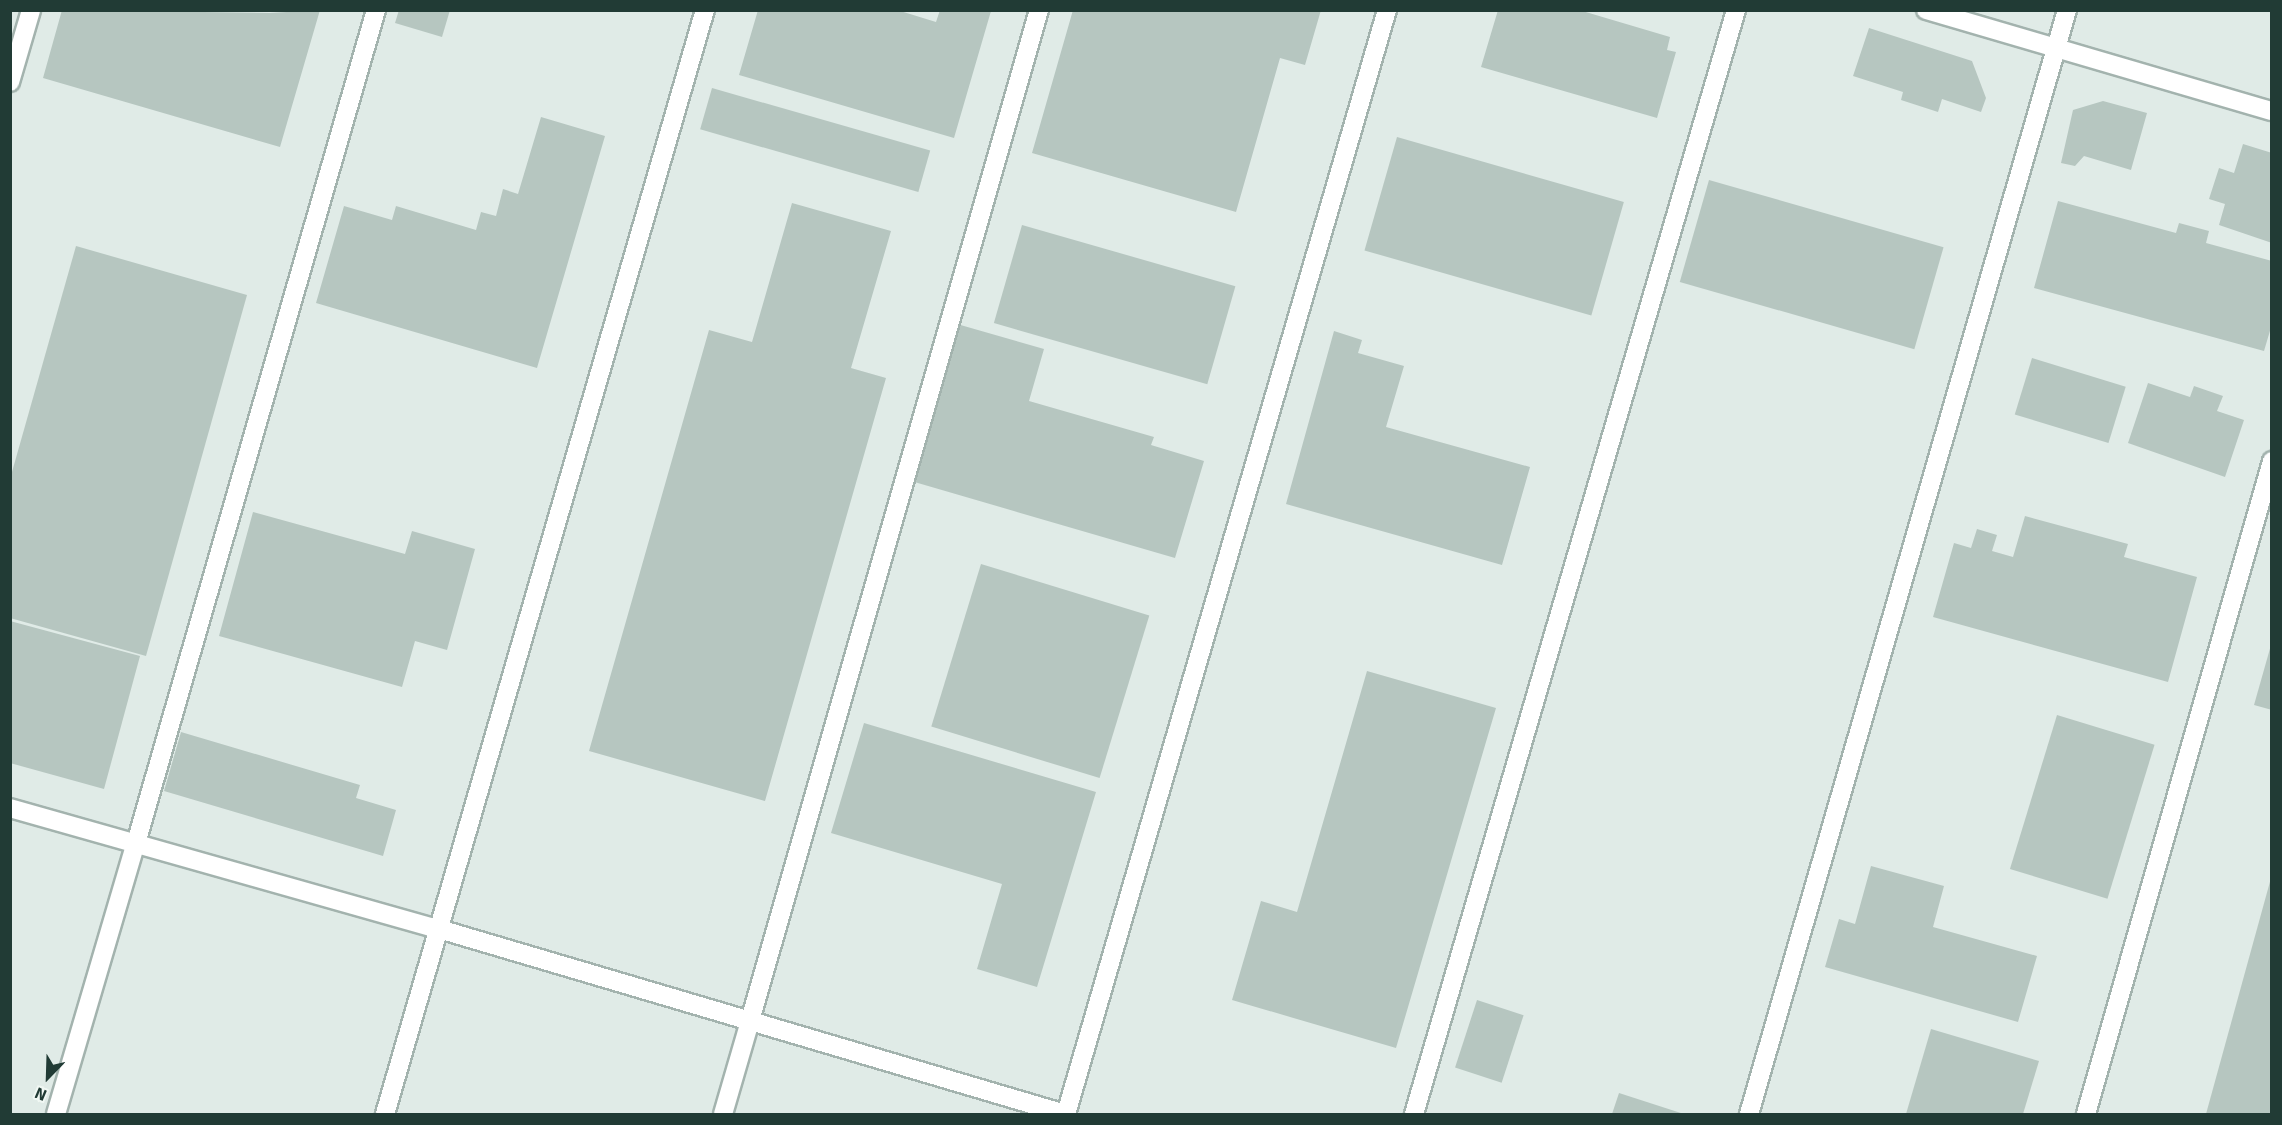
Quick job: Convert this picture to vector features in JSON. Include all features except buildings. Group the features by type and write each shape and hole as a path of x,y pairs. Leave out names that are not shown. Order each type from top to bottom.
{"street":[{"path":"10,82 31,10"},
{"path":"56,1114 376,10"},
{"path":"385,1114 705,10"},
{"path":"723,1114 1039,10"},
{"path":"10,808 439,929 1066,1114 1387,10"},
{"path":"1414,1114 1736,10"},
{"path":"1926,10 2271,111"},
{"path":"1749,1114 2067,10"},
{"path":"2086,1114 2271,461"}]}
